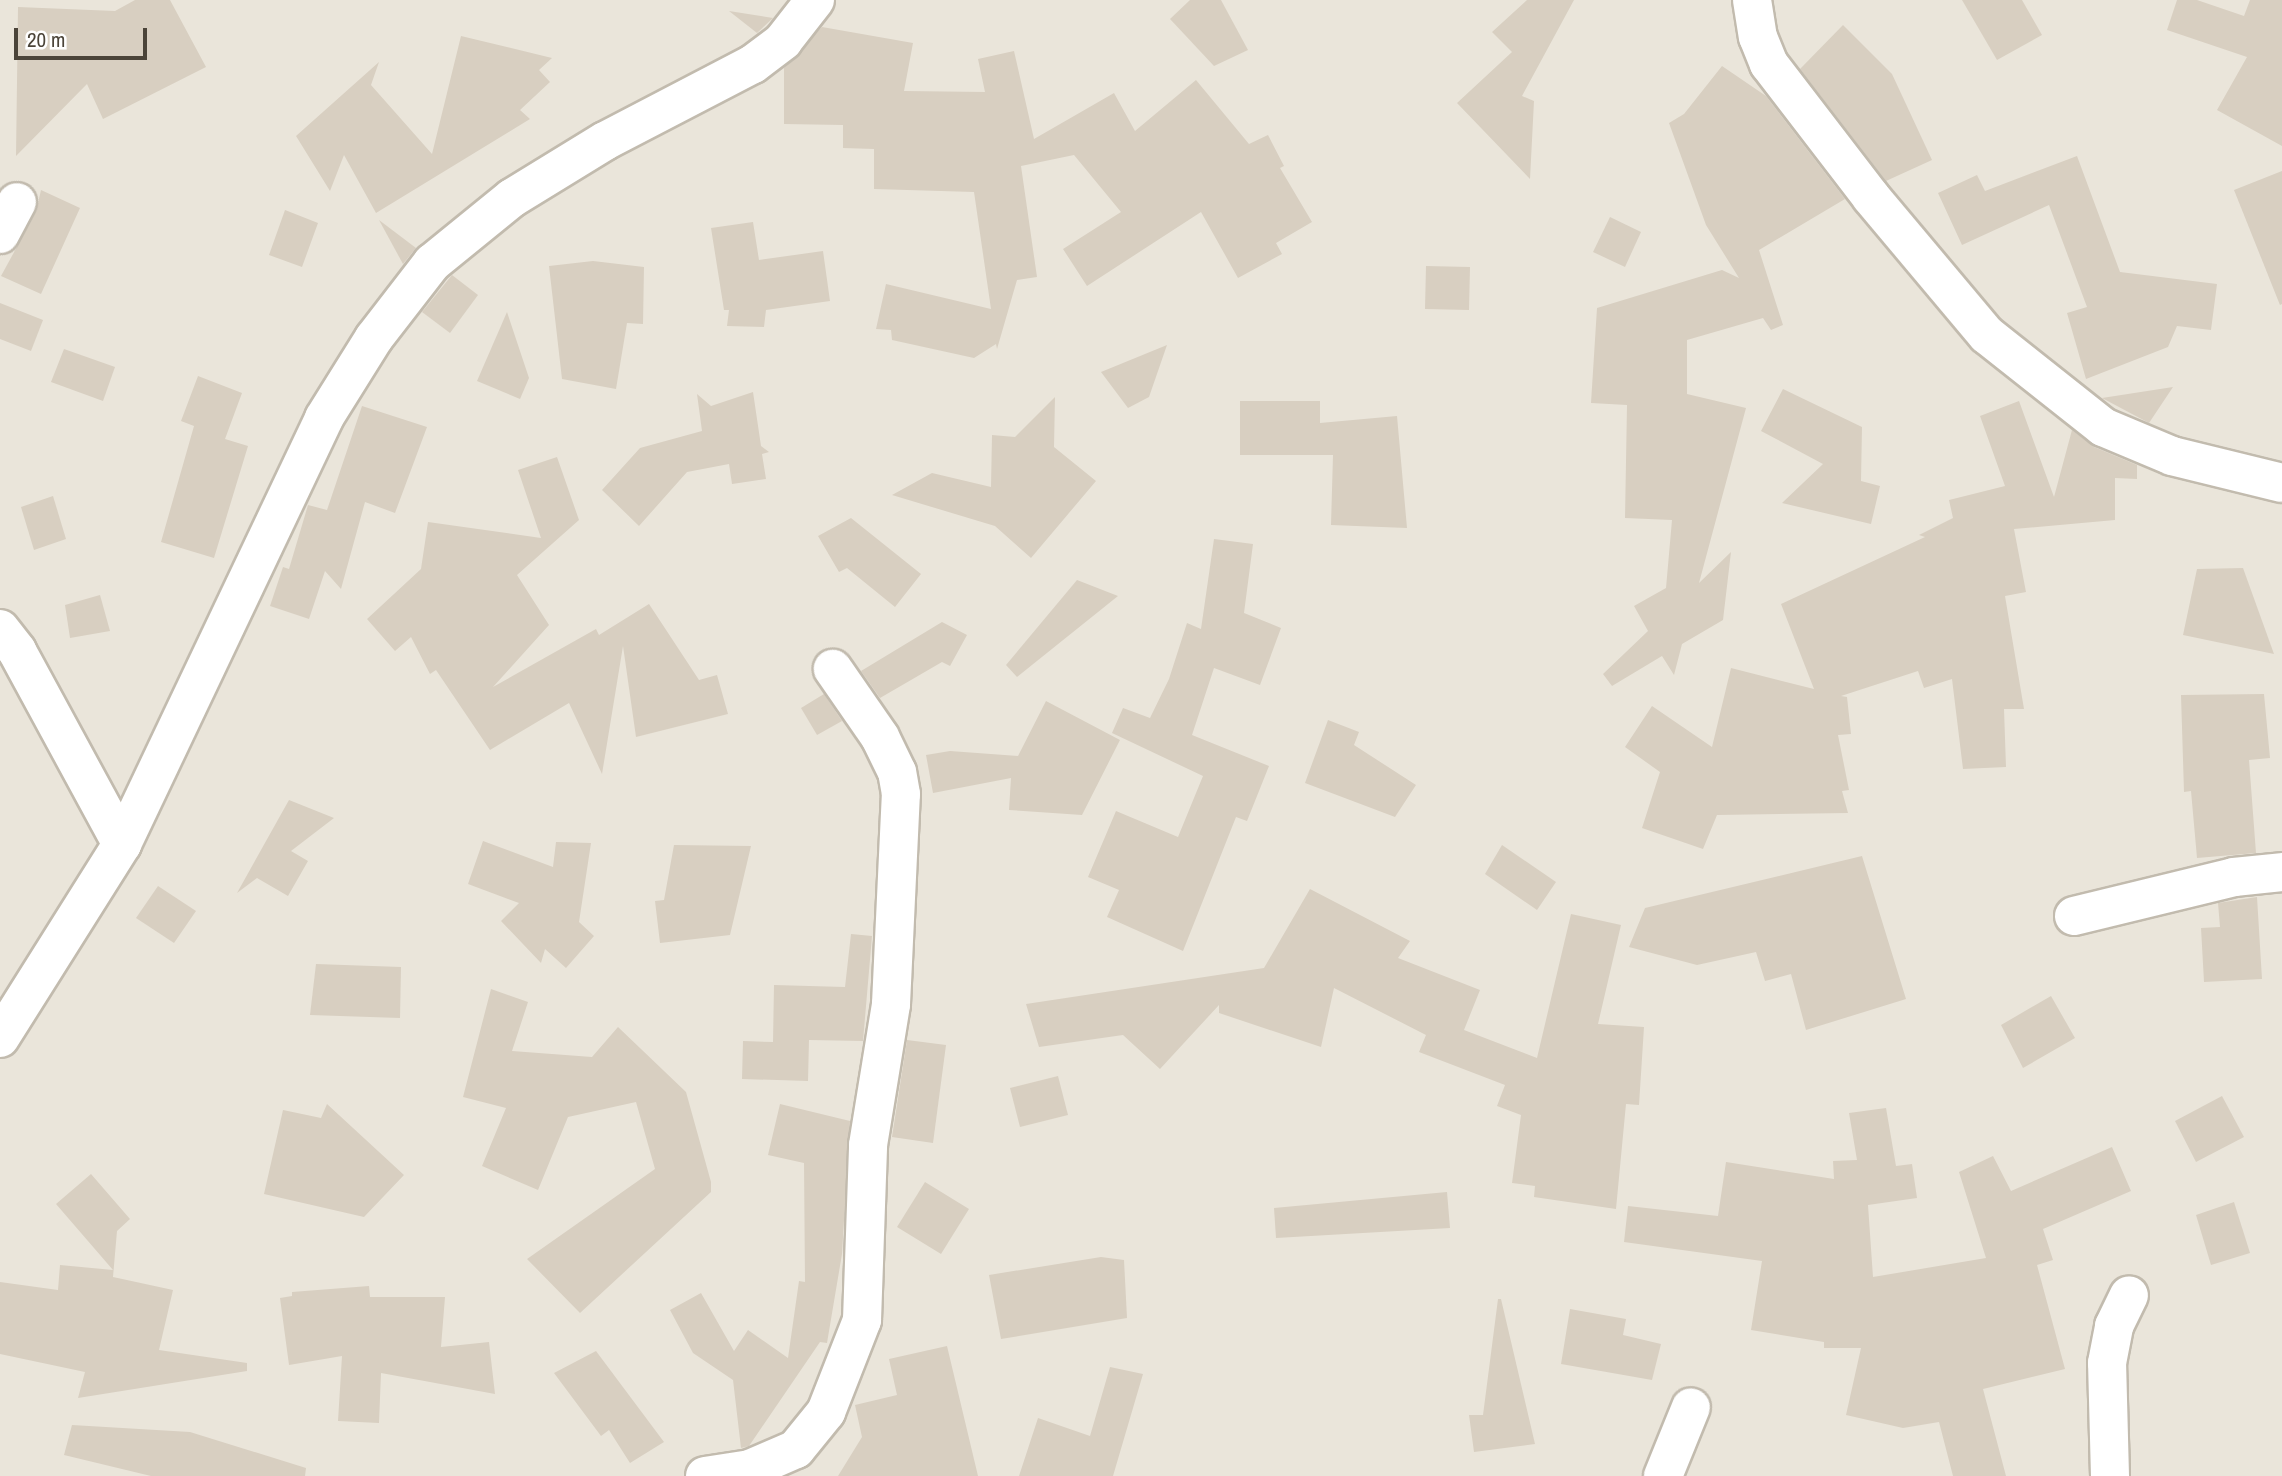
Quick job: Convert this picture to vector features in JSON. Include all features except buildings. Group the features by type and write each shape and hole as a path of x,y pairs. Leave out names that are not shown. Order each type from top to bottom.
{"street":[{"path":"0,1038 122,844 324,418 374,338 432,262 512,198 593,148 753,64 783,41 816,0"},
{"path":"1752,0 1758,37 1769,64 1871,197 1987,335 2103,427 2172,456 2282,483"},
{"path":"0,629 17,651 122,844"},
{"path":"705,1476 750,1469 796,1449 826,1412 862,1320 868,1145 892,991 901,794 897,772 880,737 834,669"},
{"path":"2074,916 2234,877 2282,872"},
{"path":"2110,1476 2107,1363 2114,1326 2129,1295"},
{"path":"1663,1476 1691,1407"}],"shaded area":[{"path":"0,0 2282,0 2282,1476 0,1476"}]}
